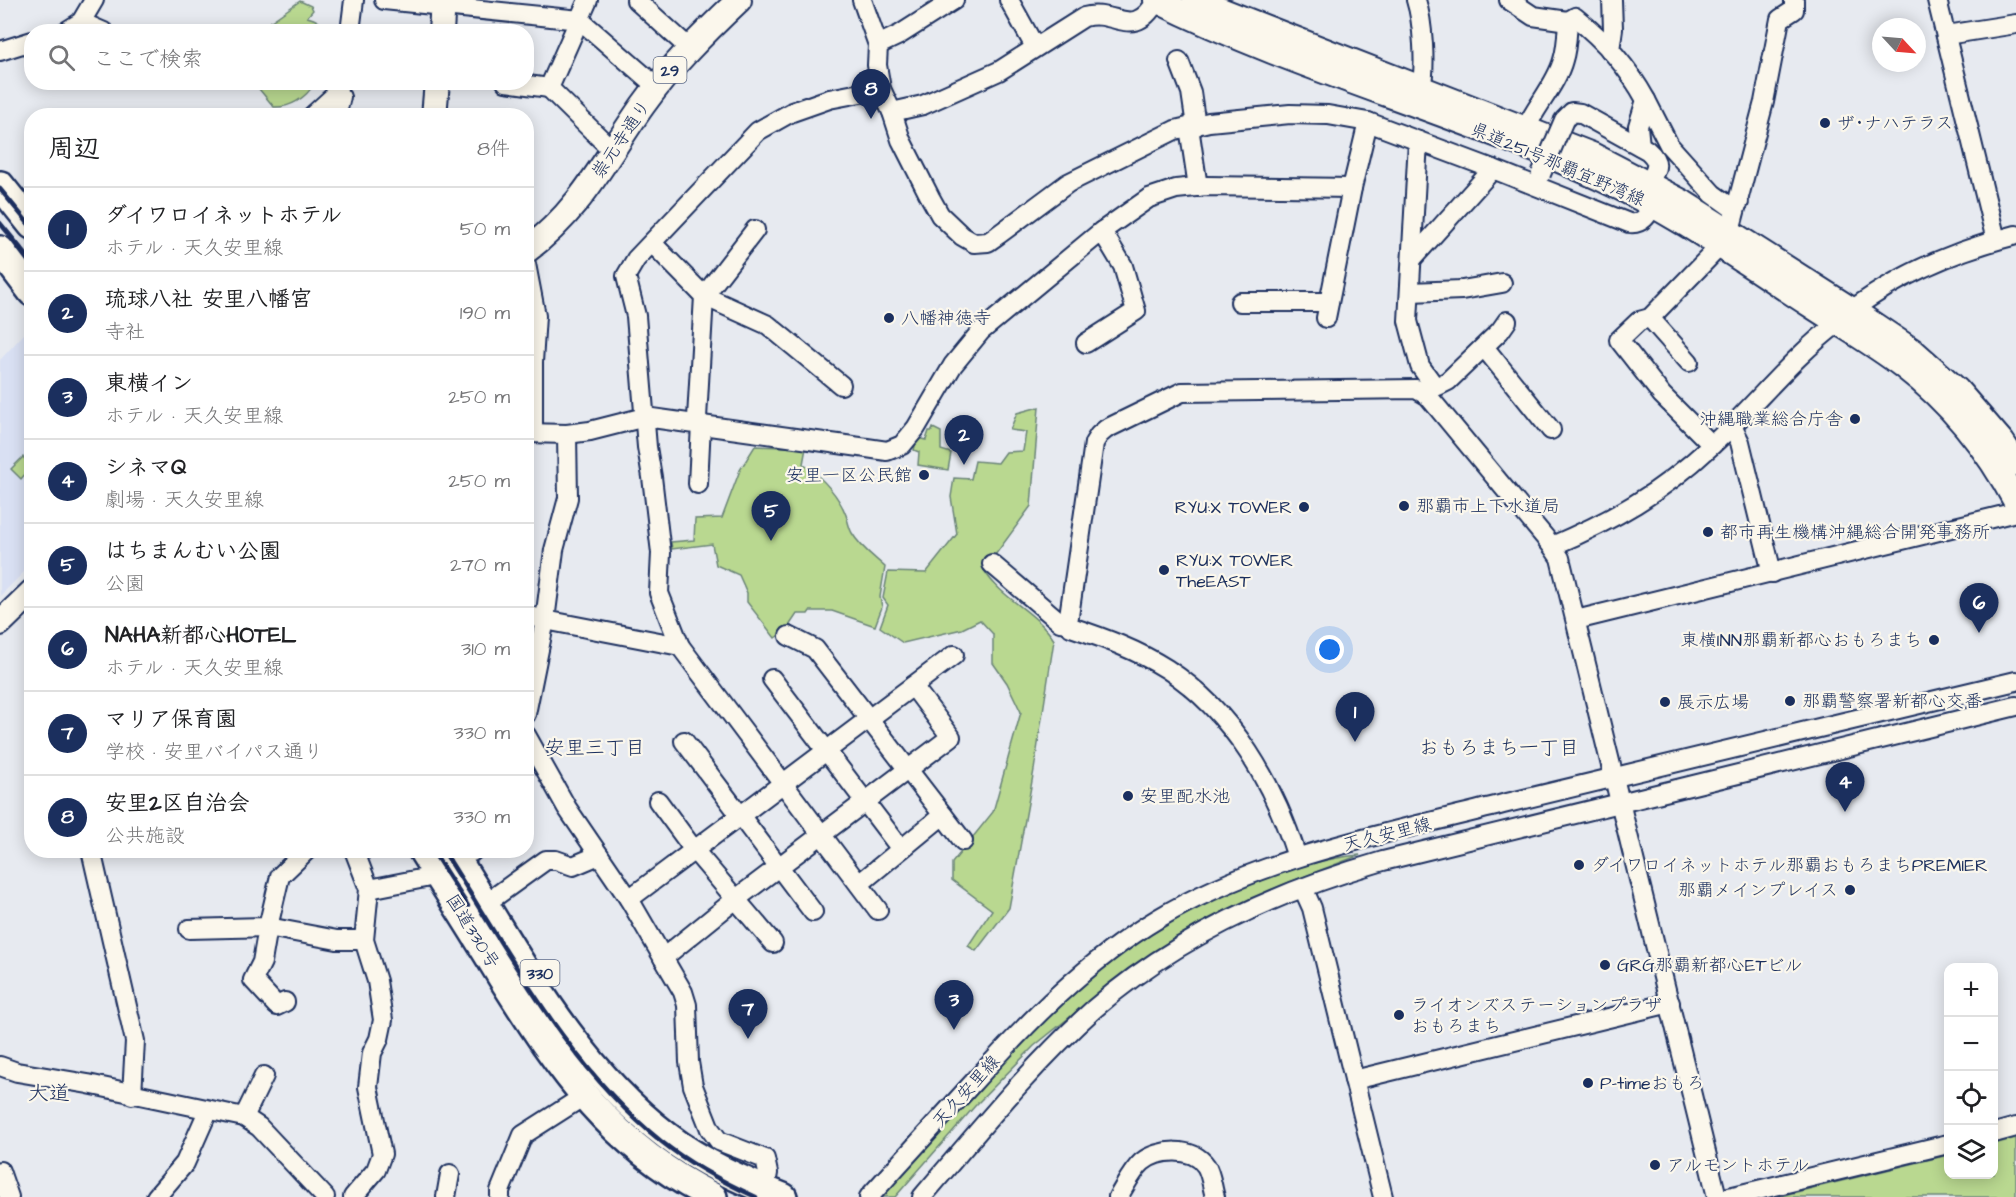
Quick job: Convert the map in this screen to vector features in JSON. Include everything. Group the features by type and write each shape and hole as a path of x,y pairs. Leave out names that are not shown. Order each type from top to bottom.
{"highway":[{"path":"0,164 24,189"},
{"path":"0,185 24,215"},
{"path":"0,229 24,260"},
{"path":"0,250 24,282"},
{"name":"330","path":"413,858 502,998 522,1011 584,1096 615,1129 642,1153 713,1197"},
{"name":"国道330号","path":"427,858 522,1011"},
{"name":"国道330号","path":"471,858 538,989 580,1048 618,1091"},
{"name":"330","path":"472,858 559,1005 618,1091 653,1124 680,1145 734,1176 774,1193"}],"main road":[{"name":"崇元寺通り","path":"534,245 549,233 578,203 657,87 689,48 739,0"},
{"name":"県道251号那覇宜野湾線","path":"1156,0 1212,27 1600,178 1651,194"},
{"name":"県道251号那覇宜野湾線","path":"1195,0 1592,155 1845,316 1913,351 2009,438 2016,463"},
{"path":"442,24 443,4"},
{"path":"435,108 436,90"},
{"path":"0,266 24,298"},
{"name":"県道251号那覇宜野湾線","path":"1845,316 1950,408 1987,452 2016,502"},
{"path":"0,623 24,604"}],"street":[{"path":"78,24 94,0"},
{"path":"351,24 354,0"},
{"path":"384,0 443,4 579,20 657,87"},
{"path":"549,88 588,0"},
{"path":"636,0 689,48"},
{"path":"862,0 878,45 877,65 881,89 892,112 901,140 940,215 974,243 981,244 998,236 1068,183 1175,130 1290,114 1328,115 1368,122 1493,169 1539,180 1634,224 1646,216 1656,161 1640,146 1580,113 1572,112 1564,120 1539,180"},
{"path":"878,45 899,35 954,0"},
{"path":"1009,0 1035,47"},
{"path":"892,112 923,105 999,71 1084,17 1101,14 1120,22 1138,20 1150,12 1156,0"},
{"path":"1416,0 1420,16 1424,76 1421,88"},
{"path":"1509,0 1533,16 1568,21 1575,16 1610,50 1635,80 1669,145 1706,186 1731,207 1739,202"},
{"path":"1610,50 1613,29 1612,0"},
{"path":"1712,446 1662,395 1619,340 1640,321 1650,318 1725,239 1739,202 1764,102 1780,19 1794,10 1794,0"},
{"path":"1937,0 1996,240"},
{"path":"1526,128 1564,59 1568,21"},
{"path":"81,22 86,24"},
{"path":"1946,35 2016,24"},
{"path":"0,51 24,44"},
{"path":"1179,62 1191,92 1198,187"},
{"path":"534,86 549,88 613,151"},
{"path":"878,910 680,646 659,593 662,553 646,447 636,316 626,276 629,268 758,131 792,112 829,99 881,89"},
{"path":"319,108 335,90"},
{"path":"338,90 341,97 338,108"},
{"path":"1640,146 1638,126 1646,100"},
{"path":"1240,302 1327,310 1368,122"},
{"path":"1418,141 1408,321 1420,366 1435,385 1441,385 1500,331 1507,321"},
{"path":"1412,259 1493,169"},
{"path":"534,433 567,434 601,429 645,417 886,451 896,448 910,437 953,365 981,331 1102,231 1149,198 1176,189 1198,187 1352,188"},
{"path":"698,484 701,424 697,418 704,296 755,230"},
{"path":"1086,343 1136,311 1123,266 1102,231"},
{"path":"1552,546 1592,529 1649,498 1712,446 1810,345 1875,293 1956,253 2016,236"},
{"path":"652,243 704,296 768,325 841,386"},
{"path":"1410,292 1462,290 1502,283"},
{"path":"534,306 536,316 534,347"},
{"path":"1650,318 1689,363"},
{"path":"1484,346 1551,430"},
{"path":"1068,623 1094,443 1106,429 1182,392 1416,389 1428,396 1560,558 1717,1197"},
{"path":"1732,426 1740,442 1772,573"},
{"path":"534,674 545,620 554,550 568,498 567,434"},
{"path":"1576,620 2016,512"},
{"path":"992,564 1060,622 1068,623 1071,627 1119,644 1152,660 1182,680 1210,705 1238,736 1254,760 1281,814 1297,857"},
{"path":"534,617 680,646"},
{"path":"789,636 815,650 963,841"},
{"path":"629,899 954,655"},
{"path":"772,679 901,849"},
{"name":"天久安里線","path":"869,1197 1008,1043 1102,956 1159,918 1228,882 1297,857 1614,777 2016,681"},
{"path":"663,958 736,899 951,737 913,686"},
{"name":"天久安里線","path":"922,1197 1033,1070 1103,1002 1151,966 1234,916 1342,873 1383,861 2016,706"},
{"path":"684,741 813,912"},
{"path":"534,749 567,808 629,899 683,992 687,1005 689,1062 693,1086 710,1129 718,1141 765,1159 774,1193"},
{"path":"658,801 694,850 773,943"},
{"path":"859,884 944,815"},
{"path":"496,896 546,861 556,860 573,866 599,855"},
{"path":"93,858 135,1041 132,1095"},
{"path":"285,1002 277,1006 253,980 262,962 280,876 299,858"},
{"path":"353,1197 376,1170 382,1154 368,1087 372,1053 379,1039 383,1020 382,1003 364,940 369,889 357,858"},
{"path":"369,889 425,878"},
{"path":"1303,888 1312,908 1383,1197"},
{"path":"189,929 268,927 338,940 364,940"},
{"path":"1354,1080 1670,1003"},
{"path":"0,1066 17,1072 88,1084 244,1117 258,1127 326,1197"},
{"path":"244,1117 264,1076"},
{"path":"500,1197 500,1191 523,1135 584,1096"},
{"path":"156,1197 185,1163 208,1111"},
{"path":"1998,1132 2016,1127"},
{"path":"1729,1197 1944,1145"},
{"path":"1118,1197 1141,1163 1152,1157 1174,1151 1191,1154 1206,1165 1215,1197"},
{"path":"0,1171 9,1197"},
{"path":"446,1197 450,1174"}],"shaded area":[{"path":"24,334 24,572 0,596 0,360"}],"green space":[{"path":"300,1 311,6 313,10 307,17 320,24 267,24"},
{"path":"260,90 310,90 292,104 274,107"},
{"path":"1039,407 1031,506 984,570 1000,589 1047,630 1054,640 1034,770 1009,908 976,951 968,946 992,910 952,880 952,863 993,812 1021,712 1007,683 993,663 993,634 980,620 962,629 903,643 880,627 888,605 883,598 888,572 926,573 957,534 951,497 954,478 971,479 975,461 998,463 1006,452 1023,451 1026,432 1010,430 1017,413"},
{"path":"933,428 941,432 941,450 951,453 948,470 918,465 919,452 914,450 917,438 926,440 929,431"},
{"path":"755,446 806,448 803,464 834,493 843,507 855,538 885,567 880,597 882,607 875,626 832,611 810,611 808,614 797,614 787,629 775,638 747,602 747,593 739,575 716,565 712,544 672,549 671,542 694,540 695,519 722,518 740,470"},
{"path":"24,458 24,475 21,479 11,469"},
{"path":"1360,855 1282,885 1217,916 1182,936 1111,984 1034,1046 975,1106 895,1197 882,1197 914,1156 1043,1019 1124,951 1175,919 1230,892 1308,865"},
{"path":"2016,1138 2016,1197 1776,1197 1944,1156 1944,1179 1998,1179 1998,1143"}],"railway":[{"path":"0,189 24,218"},
{"path":"0,223 24,252"},
{"path":"437,858 468,906"},
{"path":"448,858 541,1005 597,1079 628,1112 662,1142 684,1158 756,1197"}],"place":[{"name":"安里2区自治会","path":"871,119"},
{"name":"ザ･ナハテラス","path":"1825,123"},
{"name":"八幡神徳寺","path":"889,318"},
{"name":"沖縄職業総合庁舎","path":"1855,419"},
{"name":"琉球八社 安里八幡宮","path":"964,465"},
{"name":"安里一区公民館","path":"924,475"},
{"name":"那覇市上下水道局","path":"1404,506"},
{"name":"RYU:X TOWER","path":"1304,507"},
{"name":"都市再生機構沖縄総合開発事務所","path":"1708,532"},
{"name":"はちまんむい公園","path":"771,541"},
{"name":"RYU:X TOWER TheEAST","path":"1164,570"},
{"name":"NAHA新都心HOTEL","path":"1979,633"},
{"name":"東横INN那覇新都心おもろまち","path":"1934,640"},
{"name":"那覇警察署新都心交番","path":"1790,701"},
{"name":"展示広場","path":"1665,702"},
{"name":"ダイワロイネットホテル","path":"1355,742"},
{"name":"安里配水池","path":"1128,796"},
{"name":"シネマQ","path":"1845,812"},
{"name":"ダイワロイネットホテル那覇おもろまちPREMIER","path":"1579,865"},
{"name":"那覇メインプレイス","path":"1850,890"},
{"name":"GRG那覇新都心ETビル","path":"1605,965"},
{"name":"ライオンズステーションプラザ おもろまち","path":"1399,1015"},
{"name":"東横イン","path":"954,1030"},
{"name":"マリア保育園","path":"748,1039"},
{"name":"P-timeおもろ","path":"1588,1083"},
{"name":"アルモントホテル","path":"1655,1165"}],"district":[{"name":"安里三丁目","path":"595,747"},
{"name":"おもろまち一丁目","path":"1499,747"},
{"name":"大道","path":"49,1093"}]}
